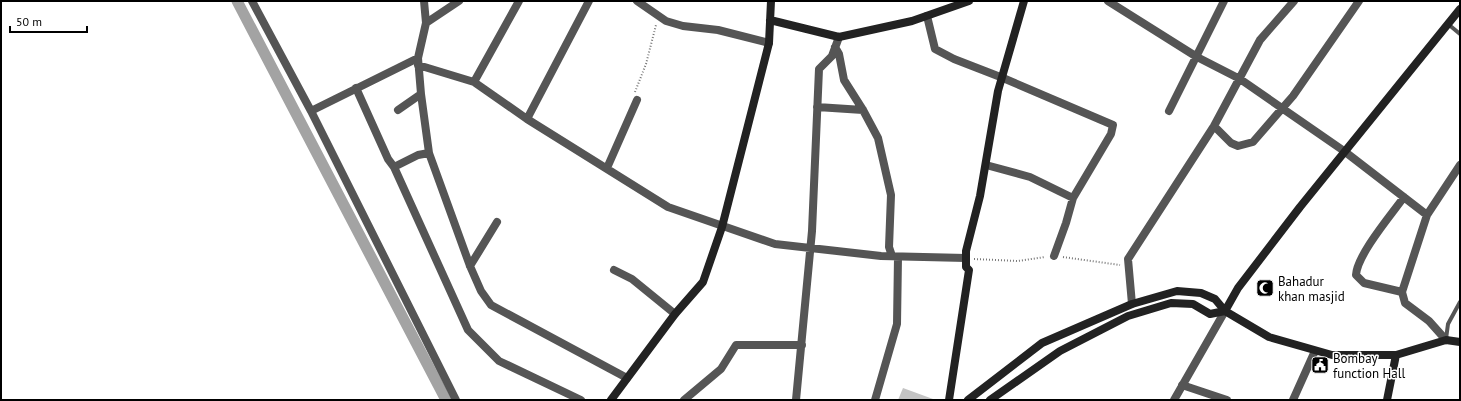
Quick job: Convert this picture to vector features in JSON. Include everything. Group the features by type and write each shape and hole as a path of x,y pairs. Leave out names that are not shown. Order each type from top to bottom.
{"main road":[{"path":"611,400 675,314 702,282 722,227 769,43 771,1"},
{"path":"770,20 839,37 912,21 969,1"},
{"path":"949,400 962,308 969,275 969,270 966,267 966,251 980,196 998,91 1024,1"},
{"path":"990,400 1060,351 1128,316 1171,303 1193,304 1210,314 1225,311 1238,288 1344,151 1460,8"},
{"path":"968,400 1042,343 1132,304 1177,292 1201,294 1215,299 1225,311 1269,337 1332,355 1396,356 1446,340 1460,342"},
{"path":"1387,400 1396,356"}],"street":[{"path":"252,1 311,111 456,400"},
{"path":"424,1 426,23 418,62 429,153 470,266 481,291 491,305 627,378"},
{"path":"426,23 459,1"},
{"path":"474,82 520,1"},
{"path":"527,119 589,1"},
{"path":"637,1 658,16 683,26 718,30 769,43"},
{"path":"1108,1 1196,57 1239,79 1344,151 1426,215"},
{"path":"1169,111 1224,1"},
{"path":"1132,304 1128,259 1214,126 1260,40 1294,1"},
{"path":"1214,126 1231,143 1238,146 1253,142 1292,96 1359,1"},
{"path":"927,16 935,49 954,59 1003,78 1112,125 1111,134 1073,198 1054,256"},
{"path":"796,400 811,248 818,69 832,56 839,37"},
{"path":"835,47 839,54 844,80 864,110 878,138 891,195 889,247 892,256"},
{"path":"311,111 356,88 418,62 474,82 527,119 668,207 722,227 775,244 898,257 897,324 875,400"},
{"path":"356,88 388,159 394,166 468,330 499,361 582,400"},
{"path":"398,110 421,94"},
{"path":"607,168 635,99"},
{"path":"817,107 864,110"},
{"path":"394,166 418,155 429,153"},
{"path":"986,165 1030,177 1073,198"},
{"path":"1446,340 1429,321 1405,303 1402,292 1426,215 1460,165"},
{"path":"1402,292 1364,283 1356,275 1358,264 1364,254 1404,197"},
{"path":"470,266 497,222"},
{"path":"892,256 966,258"},
{"path":"614,270 632,279 675,314"},
{"path":"1174,400 1225,311"},
{"path":"684,400 721,369 736,345 802,345"},
{"path":"1293,400 1315,351"},
{"path":"1182,385 1227,400"}],"lane":[{"path":"1447,24 1460,34"},
{"path":"1446,340 1448,324 1460,302"}],"path":[{"path":"635,99 646,64 658,16"}],"building":[{"path":"903,388 933,399 933,400 898,400"}],"waterway":[{"path":"237,1 446,400"}],"place":[{"name":"Bahadur khan masjid","path":"1265,288"},
{"name":"Bombay function Hall","path":"1320,365"}]}
